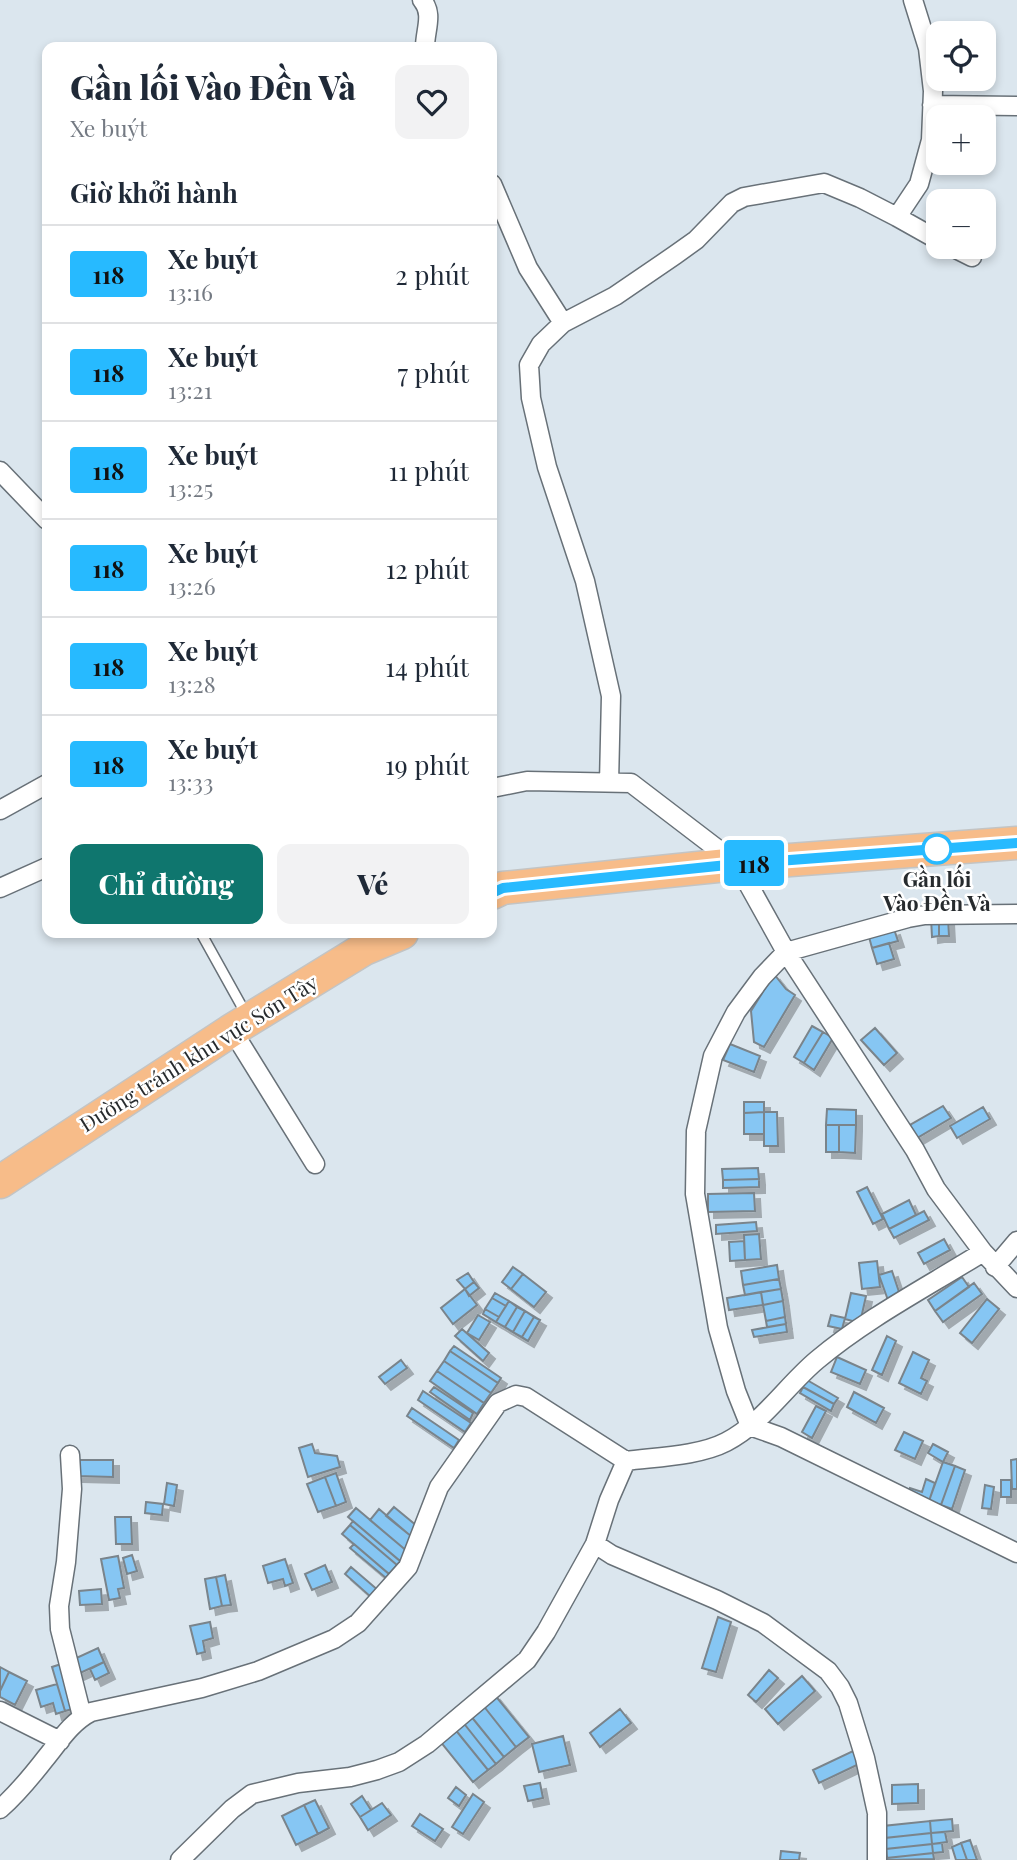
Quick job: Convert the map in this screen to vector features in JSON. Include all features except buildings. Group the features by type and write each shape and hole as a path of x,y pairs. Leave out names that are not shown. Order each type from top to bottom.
{"highway":[{"path":"497,890 737,864 1017,843"},
{"name":"Đường tránh khu vực Sơn Tây","path":"0,1182 241,1025 364,949 390,938"}],"street":[{"path":"422,0 428,7 429,14 426,42"},
{"path":"897,217 919,184 931,140 933,90 928,48 913,0"},
{"path":"932,104 1017,106"},
{"path":"609,783 611,696 586,581 547,467 531,398 529,365 541,344 563,323 615,296 696,240 732,203 744,197 824,183 860,198 926,233"},
{"path":"497,196 527,268 563,323"},
{"path":"0,471 42,515"},
{"path":"497,787 527,781 631,783 737,864 786,952 915,1150 936,1189 983,1252 1017,1288"},
{"path":"0,810 42,787"},
{"path":"0,888 42,869"},
{"path":"1017,914 917,916 786,952 762,977 736,1012 713,1056 696,1131 695,1194 718,1328 736,1391 750,1426 781,1437 1017,1553"},
{"path":"241,1025 315,1164"},
{"path":"995,1266 1017,1241"},
{"path":"0,1808 12,1798 82,1716 123,1704 202,1688 258,1671 334,1639 358,1623 408,1567 439,1488 498,1403 516,1395 526,1398 626,1461 702,1450 724,1443 750,1426 817,1361 870,1322 983,1252"},
{"path":"70,1455 72,1489 59,1606 60,1629 82,1716"},
{"path":"180,1860 252,1794 298,1783 349,1777 398,1762 427,1744 527,1660 546,1632 595,1544 609,1500 626,1461"},
{"path":"595,1544 612,1555 763,1623 828,1671 841,1687 848,1703 865,1758 877,1813 877,1860"},
{"path":"0,1711 60,1741"}],"lane":[{"path":"203,938 241,1025"}],"bus line":[{"name":"118","path":"497,891 737,864 1017,843"}],"place":[{"name":"Gần lối Vào Đền Và","path":"937,849"}]}
